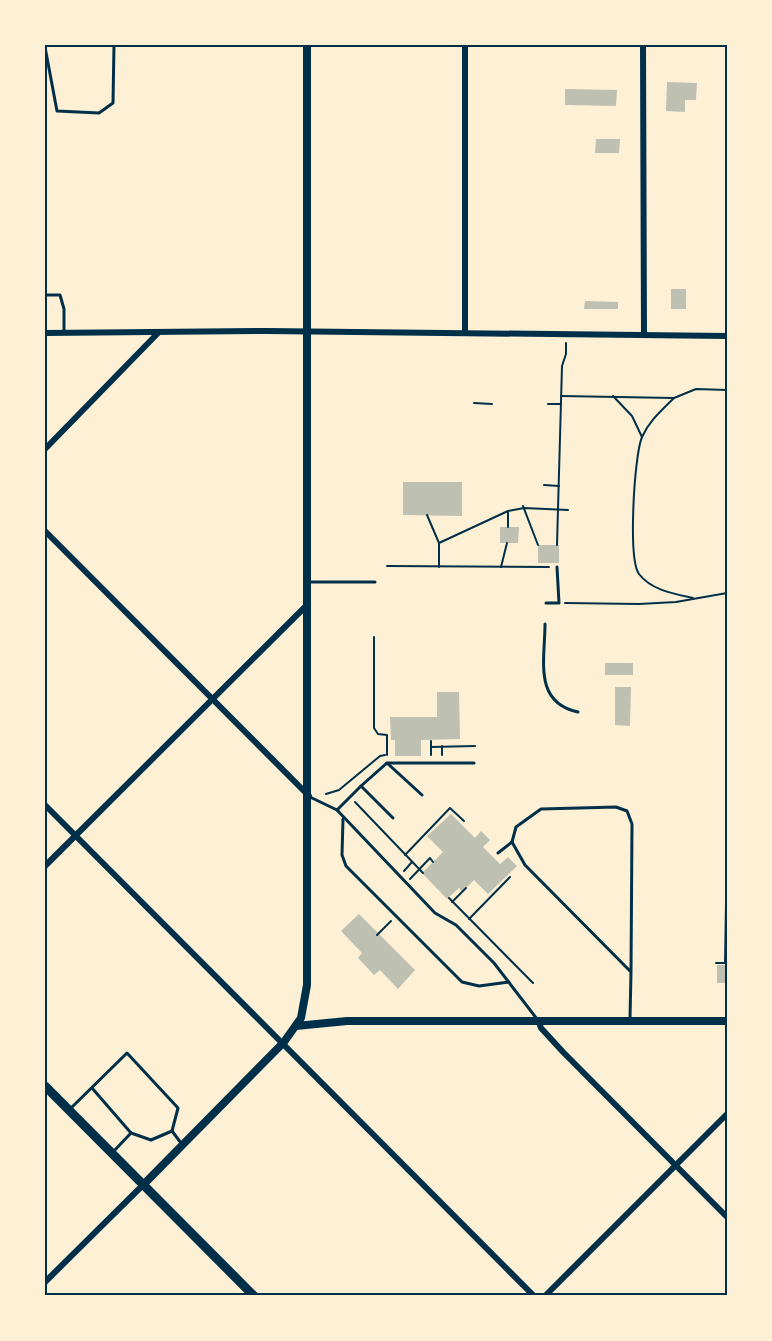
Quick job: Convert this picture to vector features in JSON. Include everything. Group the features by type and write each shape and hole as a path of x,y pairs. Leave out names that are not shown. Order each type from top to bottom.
{"main road":[{"path":"45,1086 254,1296"}],"street":[{"path":"45,1282 284,1042 301,1018 307,985 309,796 307,45"},
{"path":"465,45 465,333"},
{"path":"643,45 645,335"},
{"path":"45,333 307,332 727,336"},
{"path":"45,449 158,333"},
{"path":"45,531 309,796"},
{"path":"45,866 308,604"},
{"path":"45,805 284,1042 306,1069 534,1296"},
{"path":"538,1020 541,1028 563,1052 727,1217"},
{"path":"296,1026 347,1021 727,1021"},
{"path":"545,1296 727,1114"}],"lane":[{"path":"45,48 57,111 99,113 113,103 114,45"},
{"path":"45,295 60,295 64,309 64,333"},
{"path":"546,603 559,603 557,567"},
{"path":"308,582 375,582"},
{"path":"545,624 546,687 550,698 563,709 578,712"},
{"path":"337,810 387,763 474,763"},
{"path":"387,763 422,795"},
{"path":"361,786 393,818"},
{"path":"309,796 337,810 435,913 464,933 495,963 538,1020"},
{"path":"498,853 512,842 516,827 541,809 616,807 627,811 632,824 630,1020"},
{"path":"343,818 342,855 346,866 454,975 462,982 479,986 509,982"},
{"path":"512,842 525,865 631,972"},
{"path":"69,1110 127,1053 178,1108 172,1131"},
{"path":"91,1088 131,1132 151,1140 172,1131"},
{"path":"172,1131 182,1144"},
{"path":"112,1153 131,1132"}],"path":[{"path":"557,545 562,366 567,354 566,343"},
{"path":"693,597 658,588 646,581 635,566 635,466 642,437 650,423 674,398 696,389 727,390"},
{"path":"561,396 674,398"},
{"path":"614,396 632,416 642,437"},
{"path":"474,403 492,404"},
{"path":"548,404 561,404"},
{"path":"544,485 559,486"},
{"path":"524,507 538,545"},
{"path":"440,543 508,511 524,507 568,510"},
{"path":"508,511 508,527"},
{"path":"427,515 440,543 439,567"},
{"path":"501,567 507,543"},
{"path":"387,566 557,567"},
{"path":"559,603 639,604 727,592"},
{"path":"374,637 374,729 378,734 389,735 387,755"},
{"path":"431,741 431,755"},
{"path":"451,746 451,763"},
{"path":"431,747 476,746"},
{"path":"442,747 442,755"},
{"path":"326,794 339,790"},
{"path":"362,796 354,804 423,873"},
{"path":"405,855 450,808 464,822"},
{"path":"406,883 430,858 433,862"},
{"path":"399,876 412,862"},
{"path":"469,919 510,877"},
{"path":"452,902 466,888"},
{"path":"449,898 533,983"},
{"path":"716,963 726,963 726,903"},
{"path":"377,935 391,921"}],"building":[{"path":"667,82 697,83 696,100 685,100 685,112 666,111"},
{"path":"565,89 617,90 616,106 565,105"},
{"path":"596,139 620,139 619,153 595,153"},
{"path":"671,289 686,289 686,309 671,309"},
{"path":"585,301 618,302 618,309 584,309"},
{"path":"403,482 462,482 462,516 403,515"},
{"path":"500,527 519,527 518,543 500,543"},
{"path":"538,545 559,545 559,563 538,563"},
{"path":"605,663 633,663 633,675 605,675"},
{"path":"615,687 631,687 630,726 615,725"},
{"path":"437,692 459,692 460,739 421,740 421,756 395,756 395,740 391,740 390,717 437,717"},
{"path":"451,814 475,838 481,831 490,840 483,847 500,864 508,857 517,866 488,894 474,880 462,892 459,888 447,899 422,873 443,852 427,836"},
{"path":"359,914 415,970 398,989 380,970 374,975 358,958 362,953 341,931"},
{"path":"717,965 727,965 727,983 717,983"}]}
